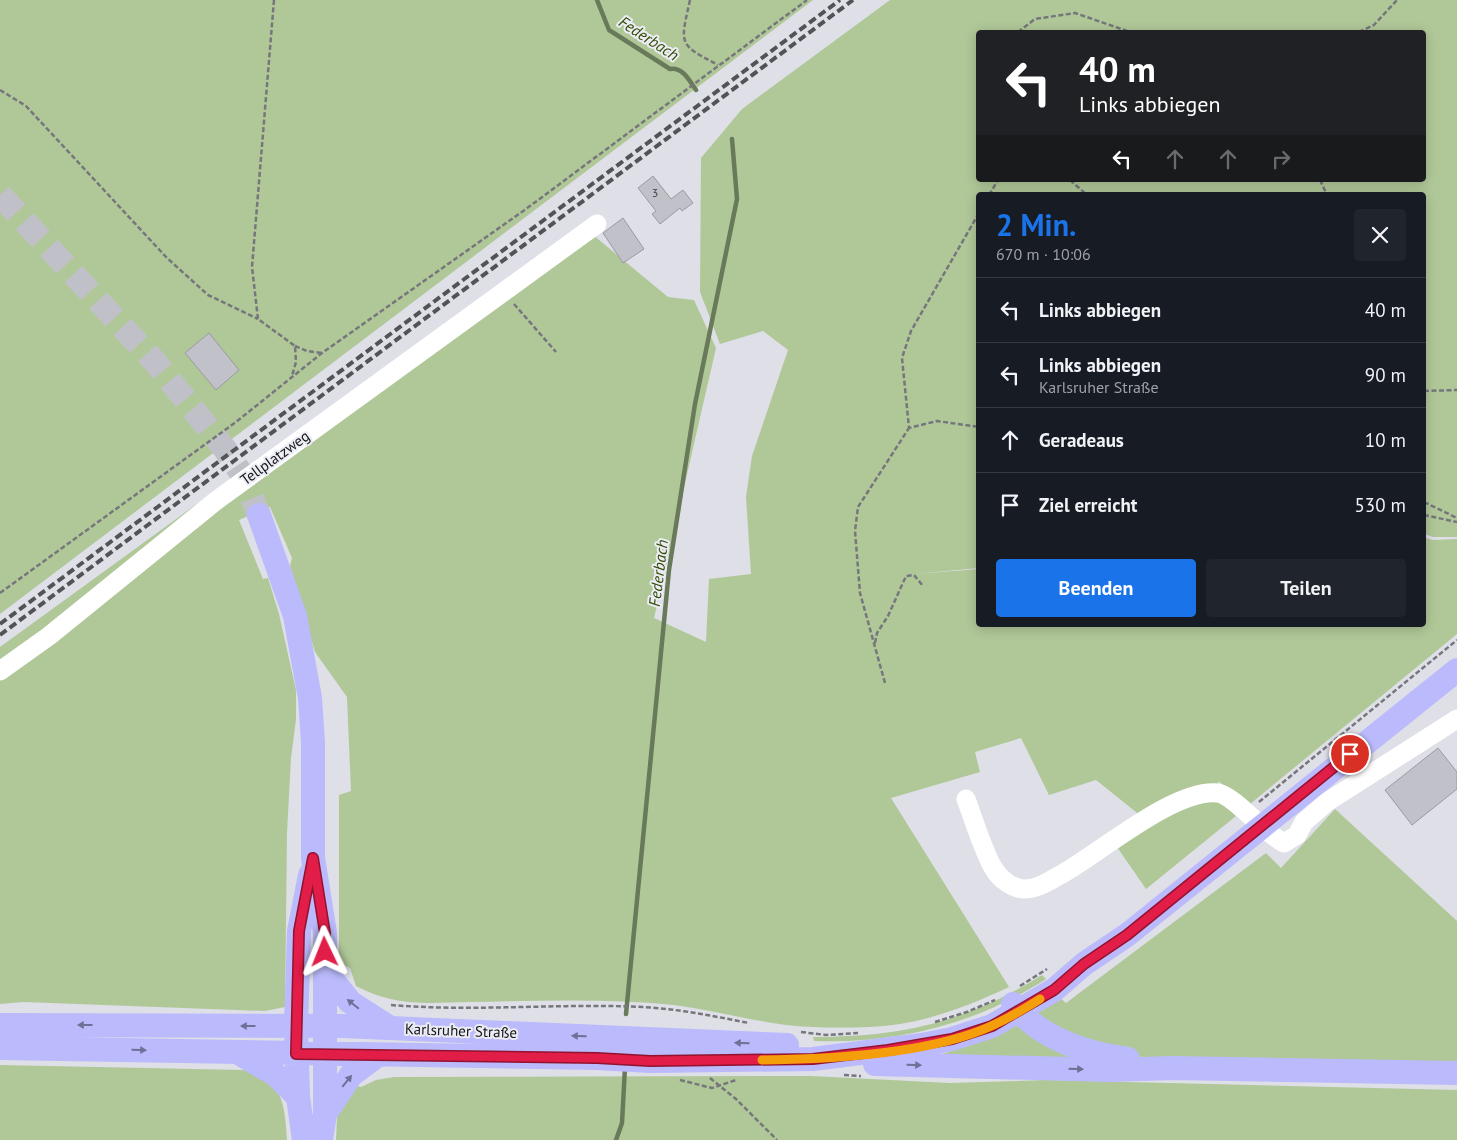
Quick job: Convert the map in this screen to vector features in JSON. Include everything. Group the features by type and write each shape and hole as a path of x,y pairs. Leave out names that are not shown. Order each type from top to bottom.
{"main road":[{"path":"260,514 295,616 304,657 313,742 313,858 325,933 325,1114 321,1140"},
{"path":"813,1059 888,1050 952,1039 992,1026 1012,1001 1054,990 1084,964 1127,935 1457,670"},
{"path":"304,1140 298,1097 296,1054 299,931 313,858"},
{"path":"325,970 350,1002 390,1028"},
{"path":"1012,1001 1040,1029 1076,1047 1114,1057 1174,1068"},
{"name":"Karlsruher Straße","path":"0,1025 324,1026 814,1046 887,1042 924,1030 964,1026 1012,1001"},
{"path":"0,1048 650,1061 813,1059 856,1063 1110,1070 1174,1068 1457,1073"},
{"path":"237,1052 276,1075 298,1097"},
{"path":"325,1114 351,1075 378,1055"}],"lane":[{"name":"Tellplatzweg","path":"0,671 49,636 218,500 597,224"},
{"path":"966,799 993,869 1006,883 1022,889 1038,888 1086,860 1169,804 1200,793 1220,793 1247,812 1260,827 1274,838 1284,843 1296,835 1304,822 1327,802 1455,723"}],"path":[{"path":"258,319 252,267 274,0"},
{"path":"690,0 682,34 688,49 718,65"},
{"path":"0,593 236,422 322,353 526,208 807,0"},
{"path":"1363,30 1374,25 1398,0"},
{"path":"1021,30 1035,19 1075,13 1124,30"},
{"path":"0,90 26,106 166,258 208,295 258,319 295,346 307,351 322,353"},
{"path":"1072,182 1083,192"},
{"path":"886,683 860,593 855,531 858,507 909,428 902,358 911,331 976,218"},
{"path":"504,292 556,352"},
{"path":"292,378 296,362 295,346"},
{"path":"1426,391 1457,390"},
{"path":"909,428 937,422 976,426"},
{"path":"1426,503 1457,520"},
{"path":"1426,515 1457,520"},
{"path":"875,646 877,633 888,616 906,576 914,575 923,586"},
{"path":"924,1030 967,1012 1012,1001 1053,966"},
{"path":"386,1004 485,1008 642,1007 683,1011 756,1025"},
{"path":"799,1032 826,1035 863,1032"},
{"path":"675,1079 712,1088 720,1087 736,1099 777,1140"}],"green space":[{"path":"0,0 813,0 0,614"},
{"path":"890,0 1457,0 1457,537 1433,537 1426,535 1426,192 976,192 976,568 914,574 976,569 976,627 1426,627 1426,538 1432,540 1457,539 1457,634 1250,804 1218,781 1219,785 1141,816 1096,780 1049,795 1021,738 975,752 980,772 891,798 1009,987 941,1014 888,1026 828,1028 786,1025 674,1005 623,1001 572,1000 440,1003 398,1001 371,993 356,986 350,968 339,962 339,795 351,791 347,697 315,652 290,566 292,558 270,507 239,520 263,579 268,578 279,614 296,690 296,719 291,758 287,833 285,1007 265,1011 24,1002 0,1004 0,647 581,225 668,297 694,300 716,348 654,618 706,642 709,579 751,574 746,497 752,456 788,350 763,331 720,344 700,292 701,158 742,109"},
{"path":"1202,800 1222,803 1236,816 1146,889 1117,847 1161,818"},
{"path":"1335,809 1457,921 1457,1065 1142,1057 1110,1052 1038,1017 1038,1011 1059,997 1066,1003 1266,853 1281,868"},
{"path":"1042,975 1046,979 1019,995 964,1019 935,1028 875,1039 814,1041 813,1037 875,1034 932,1024 987,1005"},
{"path":"1016,1026 1092,1059 924,1060 982,1041"},
{"path":"0,1065 243,1070 266,1079 274,1086 283,1105 287,1140 0,1140"},
{"path":"811,1076 950,1083 1046,1080 1457,1090 1457,1140 336,1140 337,1118 350,1085 361,1087 376,1080 394,1077"}],"building":[{"path":"653,176 671,199 683,190 693,203 682,211 680,208 660,224 652,214 656,211 638,188"},
{"path":"623,218 644,249 623,263 603,233"},
{"path":"209,333 239,370 216,390 185,353"},
{"path":"1438,748 1457,772 1457,789 1412,825 1385,790"}],"waterway":[{"name":"Federbach","path":"597,0 609,30 670,69 682,72 696,90"},
{"name":"Federbach","path":"626,1014 669,570 695,404 737,199 732,139"},
{"name":"Federbach","path":"616,1140 622,1123 625,1067"}],"tunnel":[{"path":"0,195 155,362 225,449 243,476 259,515"}],"railway":[{"path":"0,624 840,0"},
{"path":"0,635 853,0"}],"slow traffic":[{"path":"762,1060 813,1059 888,1050 952,1039 992,1026 1040,999"}],"route":[{"path":"325,952 325,933 313,858 299,931 296,1054 597,1058 691,1062 813,1059 922,1045 971,1034 992,1026 1054,990 1084,964 1127,935 1350,754"}]}
